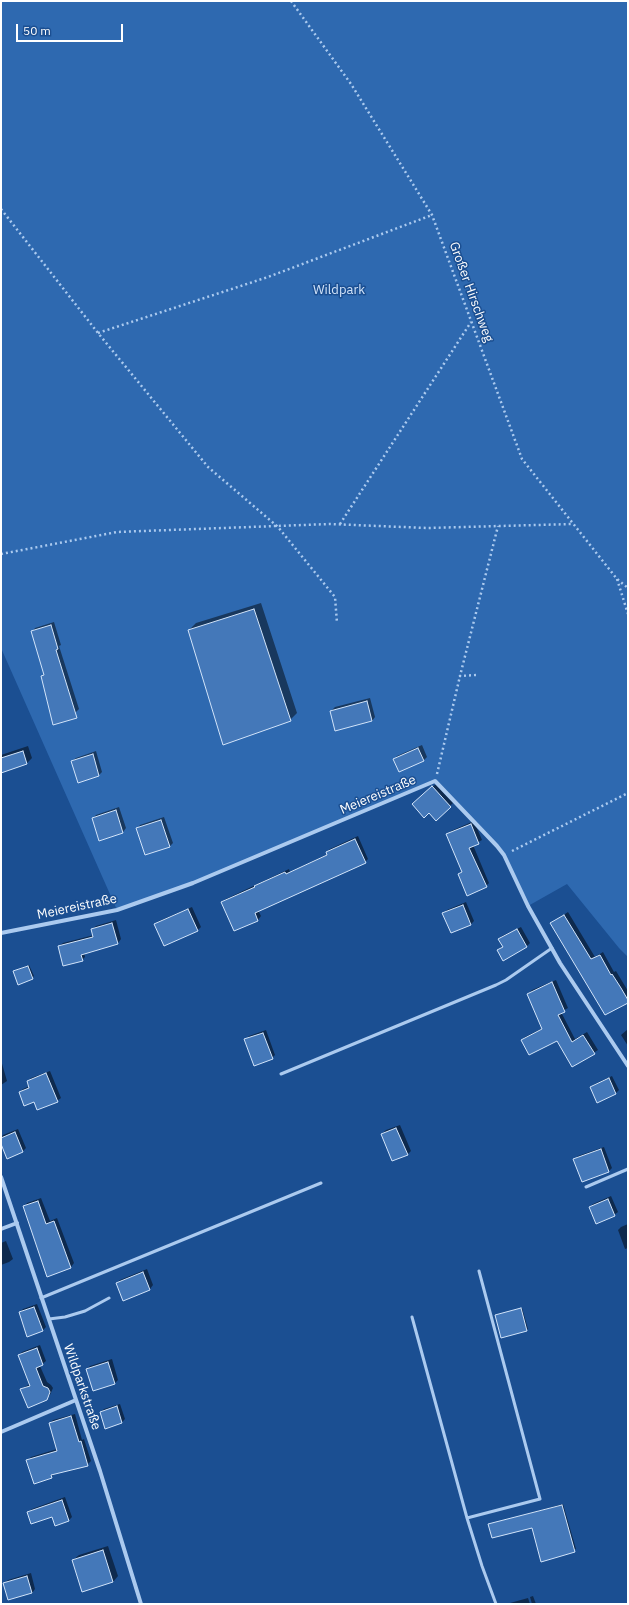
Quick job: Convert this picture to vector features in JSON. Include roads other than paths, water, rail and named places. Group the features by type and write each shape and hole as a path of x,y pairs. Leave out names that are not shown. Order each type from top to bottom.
{"street":[{"name":"Meiereistraße","path":"1,933 118,910 193,883 435,781 504,855 528,906 552,948 628,1066"},
{"name":"Wildparkstraße","path":"1,1177 100,1471 141,1604"},
{"path":"1,1230 17,1223"},
{"path":"1,1432 76,1400"}],"lane":[{"path":"281,1074 496,985 552,948"},
{"path":"586,1187 628,1170"},
{"path":"41,1298 322,1183"},
{"path":"467,1518 540,1499 479,1271"},
{"path":"49,1319 65,1317 85,1311 109,1298"},
{"path":"412,1317 467,1518 496,1604"}],"park label":[{"name":"Wildpark","path":"339,290"}]}
